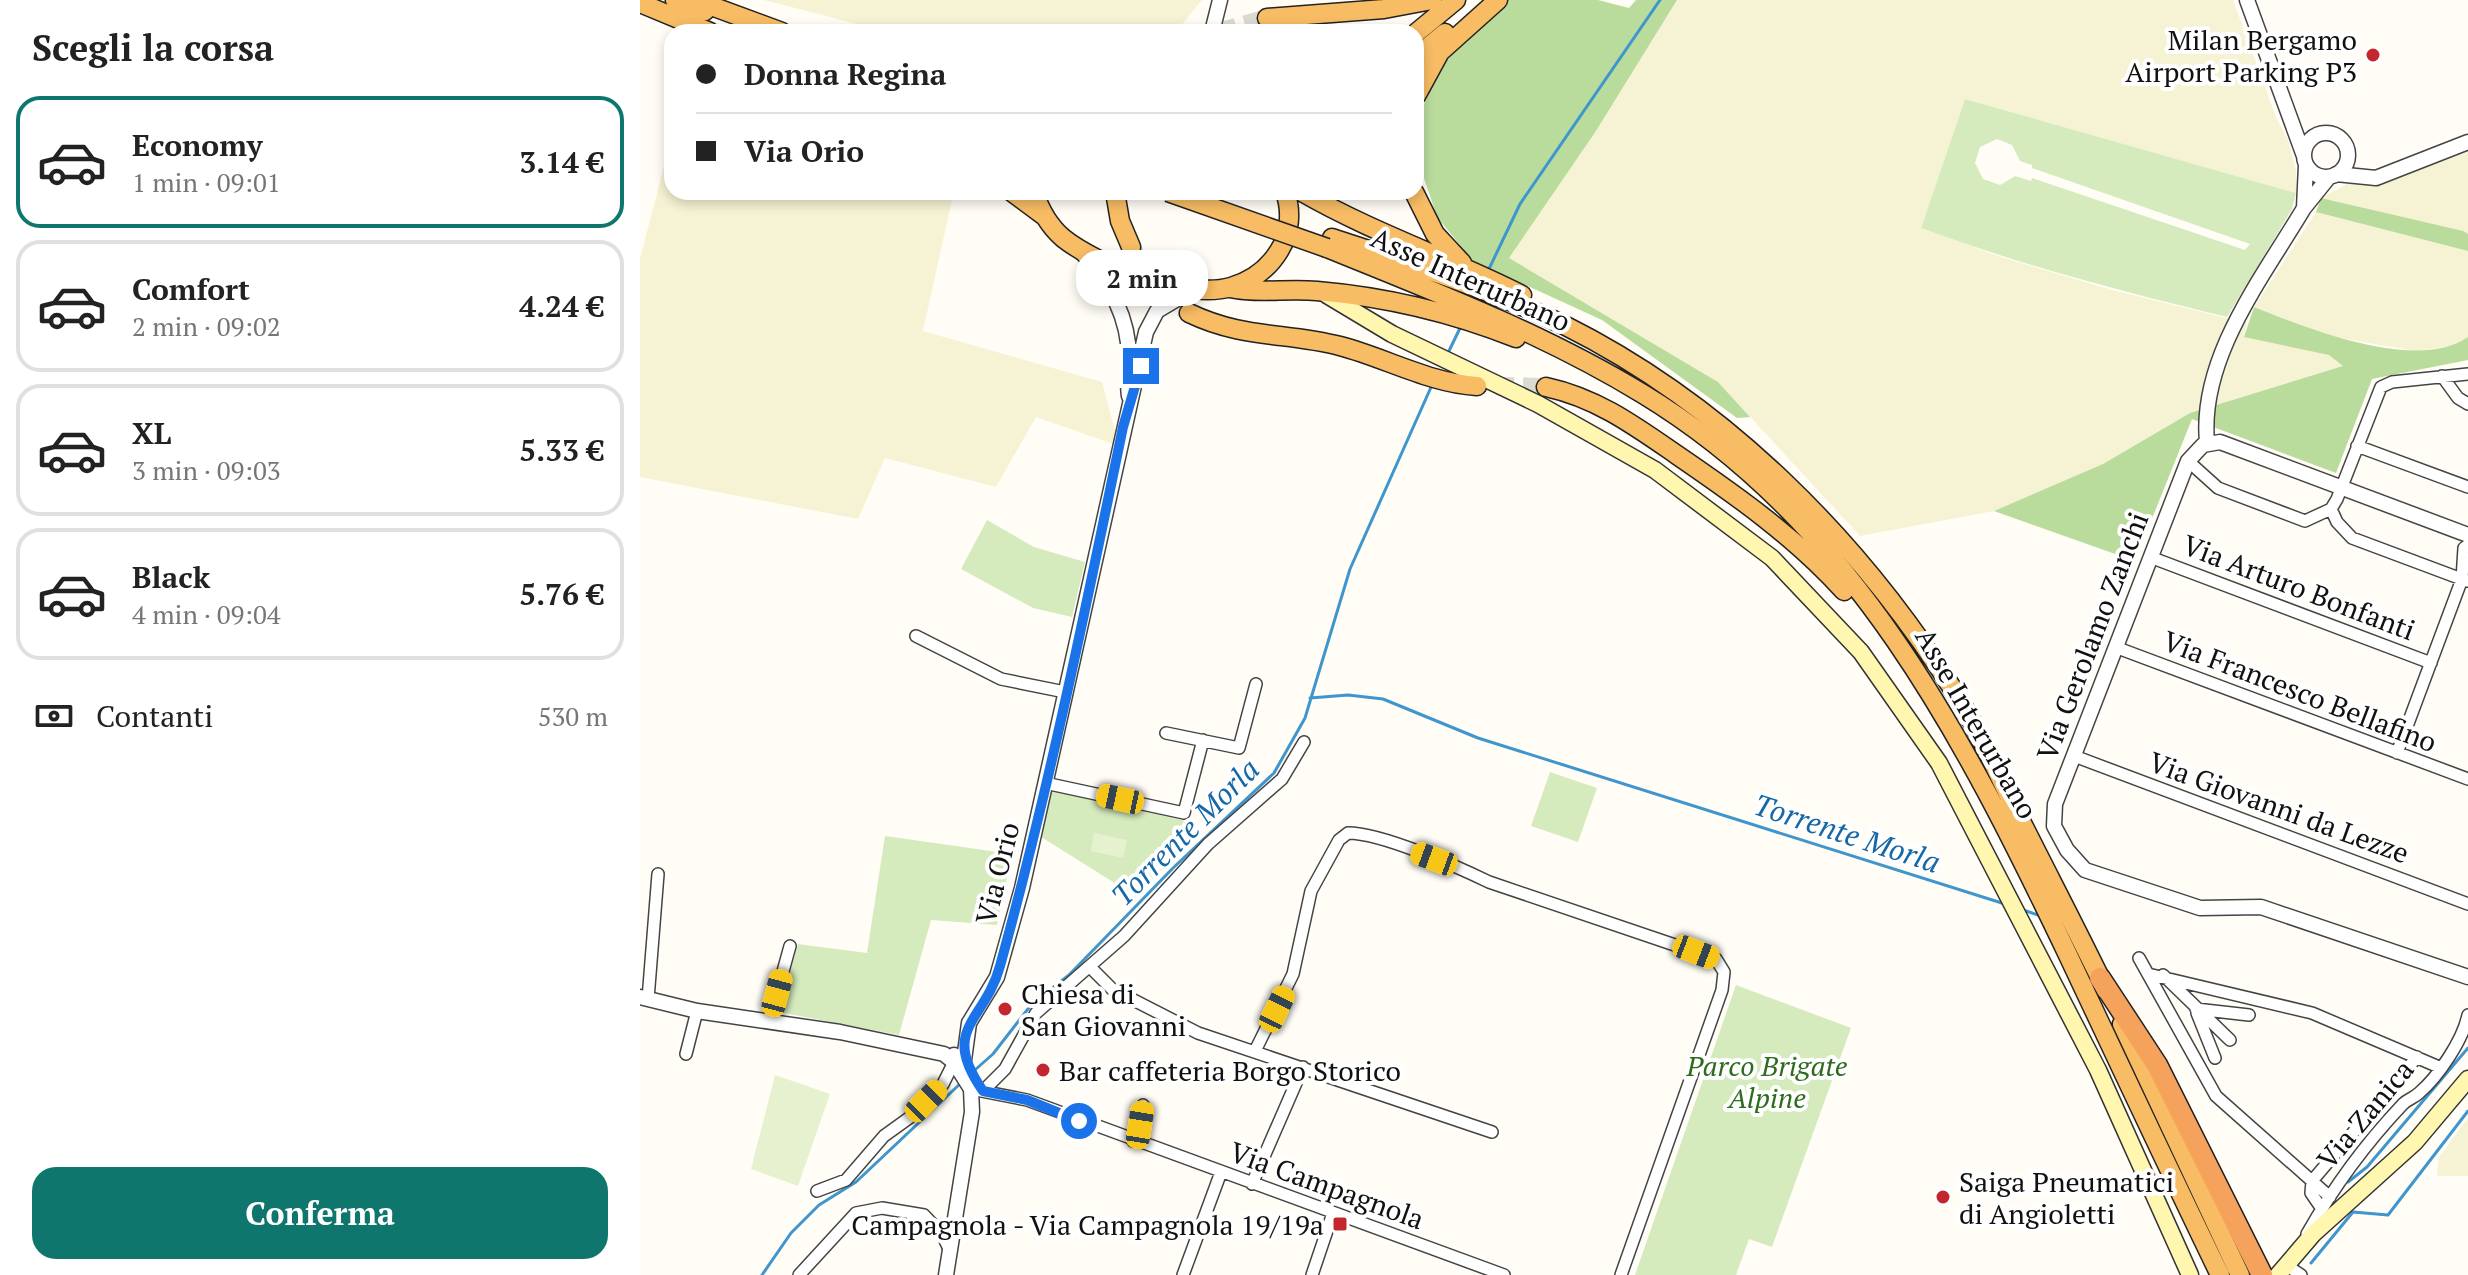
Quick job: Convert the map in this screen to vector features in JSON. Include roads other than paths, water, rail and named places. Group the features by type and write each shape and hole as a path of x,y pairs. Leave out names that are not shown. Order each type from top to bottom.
{"highway":[{"path":"675,0 739,24"},
{"path":"695,0 760,24"},
{"path":"1267,18 1384,9 1432,0"},
{"path":"1424,26 1456,0"},
{"path":"1424,50 1486,0"},
{"path":"1424,81 1440,52 1498,0"},
{"path":"640,3 691,24"},
{"path":"1023,200 1045,217 1062,238 1078,248 1140,275 1194,289 1315,291 1404,302 1461,286"},
{"path":"1038,200 1045,217"},
{"path":"1116,200 1120,221 1131,247"},
{"name":"Asse Interurbano","path":"1193,200 1461,286 1645,395 1761,486 1853,583 1891,630 1939,703 2019,853 2220,1275"},
{"name":"Asse Interurbano","path":"1224,200 1329,243"},
{"path":"1230,288 1256,276 1279,250 1288,227 1290,200"},
{"path":"1305,200 1366,227 1491,304"},
{"path":"1418,200 1461,286"},
{"name":"Asse Interurbano","path":"1491,304 1584,327 1648,365 1723,420 1817,513 1866,570 1956,694 2139,1060 2170,1108 2252,1272"},
{"path":"1189,313 1229,330 1339,345 1450,382 1477,386"},
{"path":"1546,387 1575,393 1607,408 1753,507 1830,576 1914,678 2019,853"},
{"path":"2100,978 2157,1065 2252,1272"},
{"path":"2205,1244 2214,1275"}],"main road":[{"path":"1315,291 1336,298 1410,343 1538,404 1655,470 1772,558 1861,652 1915,724 2005,887 2125,1127 2190,1275"},
{"name":"Via Zanica","path":"2290,1272 2300,1246 2402,1155 2468,1079"}],"street":[{"path":"1214,24 1220,0"},
{"path":"2247,0 2305,160 2317,175 2369,180 2468,142"},
{"path":"2284,107 2299,125 2319,134 2335,135 2357,165 2369,171 2397,170"},
{"path":"2304,208 2306,144 2319,134"},
{"path":"2347,151 2345,165 2304,208 2229,341 2206,410 2207,442 2220,442 2468,535"},
{"name":"Via Orio","path":"1078,248 1105,281 1123,317 1128,340 1130,400"},
{"name":"Via Orio","path":"960,1062 969,1023 997,977 1045,783 1150,323 1166,303 1194,289"},
{"path":"2188,461 2218,488 2305,521 2331,509 2381,387 2468,374"},
{"path":"2442,376 2458,398 2468,404"},
{"name":"Via Gerolamo Zanchi","path":"2207,442 2188,461 2055,804 2054,826 2067,850 2085,870 2200,908 2261,907 2468,977"},
{"path":"2357,446 2468,487"},
{"path":"2331,509 2337,522 2352,538 2466,578"},
{"name":"Via Arturo Bonfanti","path":"2397,753 2466,578 2464,548 2468,545"},
{"name":"Via Arturo Bonfanti","path":"2150,557 2431,663"},
{"path":"916,636 1001,679 1065,692"},
{"name":"Via Francesco Bellafino","path":"2115,647 2468,779"},
{"path":"1166,733 1239,748 1256,684"},
{"path":"1045,783 1184,813 1203,740"},
{"path":"975,1087 1005,1069 1036,1013 1124,936 1208,844 1282,779 1304,742"},
{"name":"Via Giovanni da Lezze","path":"2074,756 2468,904"},
{"path":"1255,1051 1293,974 1311,891 1339,840 1348,833 1396,845 1475,873 1489,882 1716,959 1722,968 1722,990 1621,1275"},
{"path":"658,874 644,998 697,1011 920,1050 960,1062 975,1087 946,1275"},
{"path":"769,1022 790,946"},
{"path":"2139,958 2216,1096 2330,1197"},
{"path":"1090,967 1112,989 1167,1018 1492,1132"},
{"path":"2148,974 2163,975 2312,1013 2439,1067"},
{"path":"2163,975 2230,1040"},
{"path":"2196,1009 2249,1015"},
{"path":"2196,1009 2215,1058"},
{"path":"686,1054 697,1011"},
{"name":"Via Zanica","path":"2300,1246 2330,1197 2405,1102 2419,1093 2439,1067 2465,1029 2468,1015"},
{"path":"2322,1209 2311,1193 2312,1181 2417,1057"},
{"path":"817,1191 846,1180 884,1136 909,1118 960,1062"},
{"path":"1252,1184 1303,1067"},
{"name":"Via Campagnola","path":"975,1087 1027,1100 1504,1275"},
{"path":"1133,1141 1143,1105"},
{"path":"1183,1275 1221,1172"},
{"path":"799,1275 856,1213 872,1208 924,1215 942,1234 950,1251"},
{"path":"1312,1275 1333,1213"}],"waterway":[{"path":"1488,271 1520,204 1660,0"},
{"path":"1448,353 1462,324"},
{"name":"Torrente Morla","path":"967,1077 993,1054 1031,1005 1069,975 1173,868 1274,773 1305,718 1350,569 1432,385"},
{"name":"Torrente Morla","path":"1310,698 1348,695 1383,699 1478,738 2005,904"},
{"name":"Torrente Morla","path":"2023,910 2038,915"},
{"path":"2348,1182 2367,1167 2468,1048"},
{"name":"Torrente Morla","path":"762,1275 791,1233 819,1205 856,1182 962,1082"},
{"path":"2311,1263 2353,1212 2388,1215 2468,1111"}],"tunnel":[{"path":"1246,24 1267,18"},
{"path":"1131,247 1158,289 1189,313"},
{"path":"1496,386 1546,387"}],"place":[{"name":"Milan Bergamo Airport Parking P3","path":"2373,55"},
{"name":"Chiesa di San Giovanni","path":"1005,1009"},
{"name":"Bar caffeteria Borgo Storico","path":"1043,1070"},
{"name":"Saiga Pneumatici di Angioletti","path":"1943,1197"},
{"name":"Campagnola - Via Campagnola 19/19a","path":"1340,1224"}],"park label":[{"name":"Parco Brigate Alpine","path":"1767,1081"}]}
